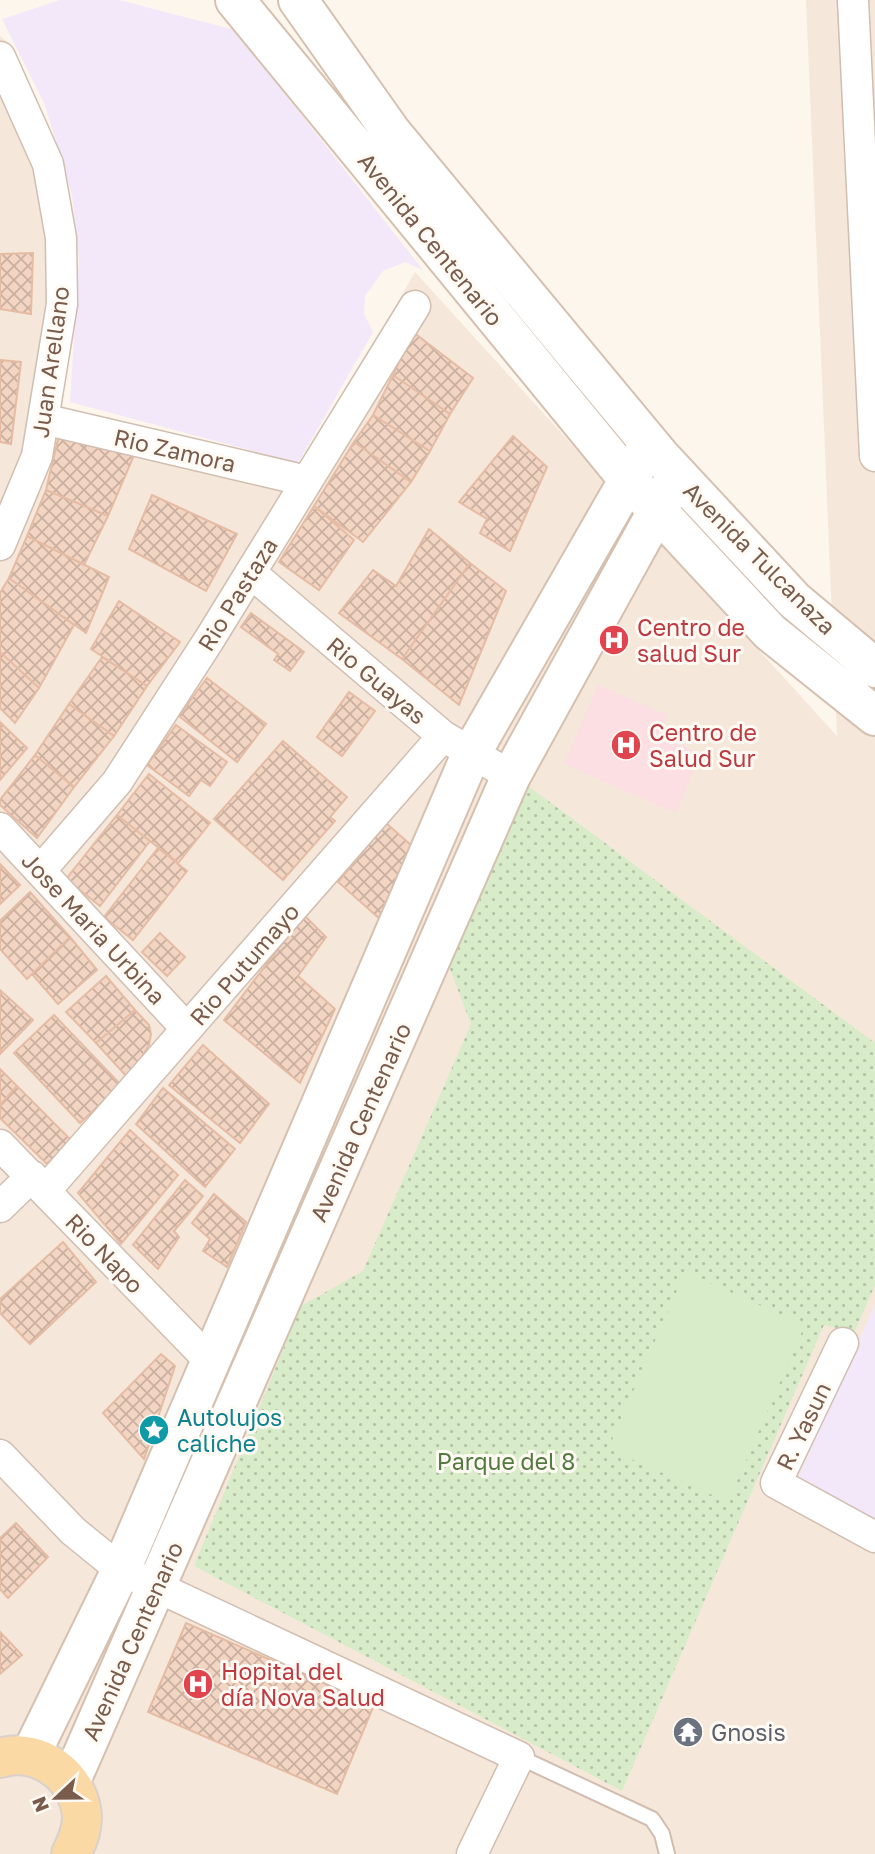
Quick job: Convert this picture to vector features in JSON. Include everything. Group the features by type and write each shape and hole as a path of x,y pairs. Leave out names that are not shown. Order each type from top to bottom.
{"main road":[{"path":"9,1756 59,1770 70,1783 82,1818 81,1848"}],"street":[{"name":"Avenida Centenario","path":"234,0 627,478"},
{"name":"Avenida Centenario","path":"9,1756 121,1570 210,1361 457,744 649,444 392,133 298,0"},
{"path":"853,0 868,134 874,444"},
{"name":"Juan Arellano","path":"0,57 48,164 61,238 62,304 37,456 0,545"},
{"name":"Rio Pastaza","path":"41,870 117,782 251,573 415,306"},
{"name":"Rio Zamora","path":"43,419 307,481"},
{"name":"Avenida Tulcanaza","path":"649,444 794,600 875,668"},
{"name":"Avenida Centenario","path":"70,1783 511,776 655,510 677,475"},
{"name":"Avenida Tulcanaza","path":"627,478 771,632 875,716"},
{"name":"Rio Guayas","path":"251,573 457,744 511,776"},
{"name":"Rio Putumayo","path":"0,1207 38,1183 457,744"},
{"name":"Jose Maria Urbina","path":"0,828 187,1029"},
{"name":"Rio Napo","path":"0,1144 210,1361"},
{"name":"R. Yasun","path":"843,1343 776,1483 875,1537"},
{"path":"0,1455 73,1531 121,1570 519,1757 472,1854"}],"lane":[{"path":"519,1757 652,1819 662,1834 667,1854"}],"shaded area":[{"path":"60,0 119,0 235,30 423,270 405,262 383,271 365,296 364,314 373,332 298,463 70,402 79,260 72,195 45,105 2,19"},
{"path":"806,0 875,0 875,1854 0,1854 0,36 8,43 47,127 73,226 62,409 301,473 415,272 837,736"},
{"name":"Centro de Salud Sur","path":"598,685 668,715 659,736 701,754 676,813 564,764"},
{"path":"875,1304 875,1519 798,1478"}],"green space":[{"name":"Parque del 8","path":"524,783 875,1043 875,1285 854,1333 824,1325 622,1791 194,1566 301,1306 363,1271 471,1024 448,964"},
{"path":"685,1272 805,1325 728,1502 608,1449"}],"building":[{"path":"33,253 31,314 0,309 0,254"},
{"path":"413,332 473,378 450,414 393,375"},
{"path":"0,360 21,362 11,444 0,442"},
{"path":"393,375 450,414 430,451 373,415"},
{"path":"373,415 430,451 411,482 354,442"},
{"path":"59,435 135,453 108,516 46,490"},
{"path":"513,436 547,467 510,551 480,533 487,519 459,502"},
{"path":"354,442 411,482 363,542 314,506"},
{"path":"46,490 108,516 84,565 27,536"},
{"path":"152,495 237,534 206,591 129,549"},
{"path":"314,506 354,540 319,590 279,562"},
{"path":"429,529 470,563 402,659 339,613 373,570 396,586"},
{"path":"27,536 109,577 86,633 9,578"},
{"path":"470,563 506,591 459,705 402,659"},
{"path":"9,578 74,625 39,688 0,652 0,593"},
{"path":"119,601 180,642 147,686 91,649"},
{"path":"251,613 304,652 290,671 274,660 278,654 241,627"},
{"path":"0,652 39,688 15,723 0,708"},
{"path":"102,657 147,686 114,736 69,704"},
{"path":"207,678 266,724 237,762 179,716"},
{"path":"349,692 375,711 342,756 317,737"},
{"path":"69,704 114,736 74,787 35,755"},
{"path":"0,722 27,748 0,780"},
{"path":"176,725 227,762 210,786 201,780 189,796 147,765"},
{"path":"283,741 347,797 330,817 335,821 283,880 214,819"},
{"path":"35,755 74,787 37,838 0,805 0,800"},
{"path":"149,774 210,823 178,863 117,815"},
{"path":"117,815 150,841 100,906 66,879"},
{"path":"386,823 411,845 381,920 338,882"},
{"path":"158,848 187,871 133,940 104,917"},
{"path":"0,864 20,885 0,904"},
{"path":"30,892 70,937 27,979 0,949 0,921"},
{"path":"304,915 326,937 298,976 335,1009 300,1083 224,1020"},
{"path":"160,933 185,957 167,976 142,952"},
{"path":"70,937 97,970 58,1004 32,974"},
{"path":"106,976 135,1010 96,1043 66,1012"},
{"path":"0,990 33,1020 0,1054"},
{"path":"135,1010 149,1025 151,1034 149,1045 129,1079 96,1043"},
{"path":"54,1015 121,1085 80,1123 14,1053"},
{"path":"203,1045 269,1104 240,1143 169,1085"},
{"path":"0,1069 17,1086 0,1105"},
{"path":"17,1086 71,1140 47,1164 0,1118 0,1105"},
{"path":"163,1088 235,1149 205,1187 136,1124"},
{"path":"130,1130 178,1175 121,1244 78,1193"},
{"path":"185,1180 203,1196 174,1231 179,1237 158,1269 133,1245"},
{"path":"214,1194 246,1222 227,1267 203,1251 210,1239 192,1223"},
{"path":"63,1242 96,1282 30,1344 0,1313 0,1299"},
{"path":"161,1354 175,1366 144,1459 103,1413"},
{"path":"16,1523 48,1557 8,1598 0,1589 0,1538"},
{"path":"186,1623 374,1705 337,1794 148,1712"},
{"path":"0,1632 22,1655 0,1674"}],"place":[{"name":"Centro de salud Sur","path":"614,640"},
{"name":"Centro de Salud Sur","path":"626,745"},
{"name":"Autolujos caliche","path":"154,1430"},
{"name":"Hopital del día Nova Salud","path":"198,1684"},
{"name":"Gnosis","path":"688,1732"}]}
